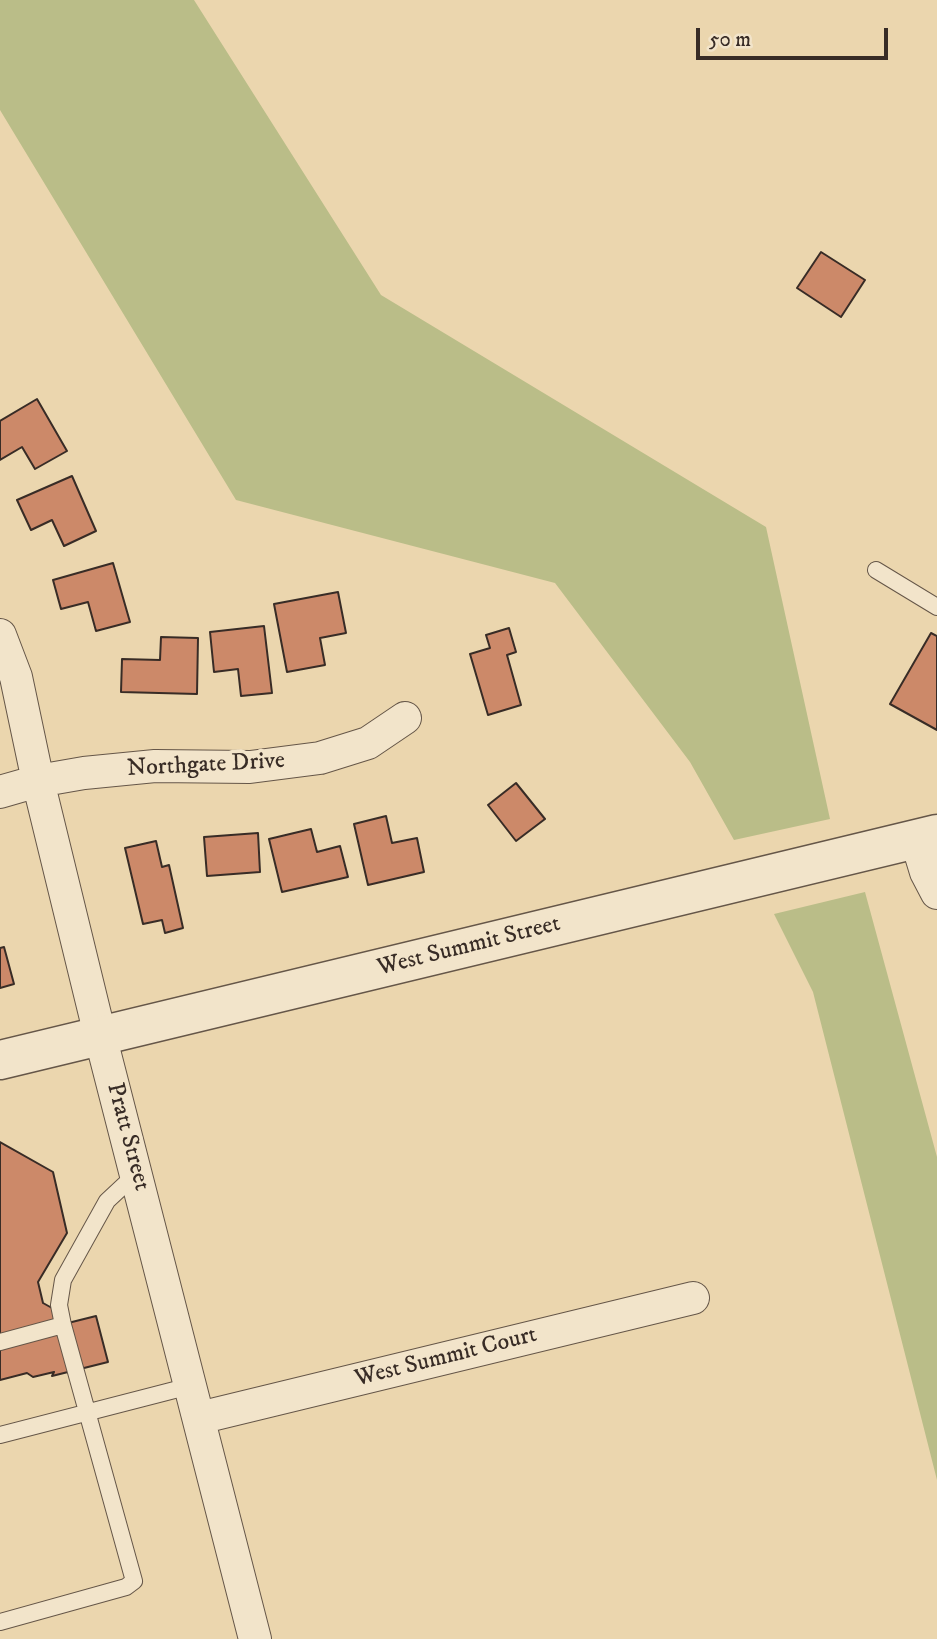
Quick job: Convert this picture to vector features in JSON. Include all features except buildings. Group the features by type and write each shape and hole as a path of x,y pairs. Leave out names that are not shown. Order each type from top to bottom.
{"street":[{"name":"Pratt Street","path":"0,635 16,677 38,781 100,1035 255,1639"},
{"name":"Northgate Drive","path":"0,792 38,781 83,773 155,766 250,767 320,758 368,743 405,718"},
{"name":"West Summit Street","path":"0,1060 926,836"},
{"path":"926,836 926,872 937,893"},
{"name":"West Summit Court","path":"199,1418 693,1298"}],"lane":[{"path":"876,570 937,607"},
{"path":"0,1622 127,1587 134,1581 62,1325 59,1305 63,1280 107,1201 137,1173"},
{"path":"0,1342 62,1325"},
{"path":"0,1435 190,1386"}],"green space":[{"path":"0,0 194,0 381,295 766,527 830,819 734,840 690,762 555,583 236,500 0,110"},
{"path":"865,892 937,1157 937,1480 813,992 774,914"}]}
